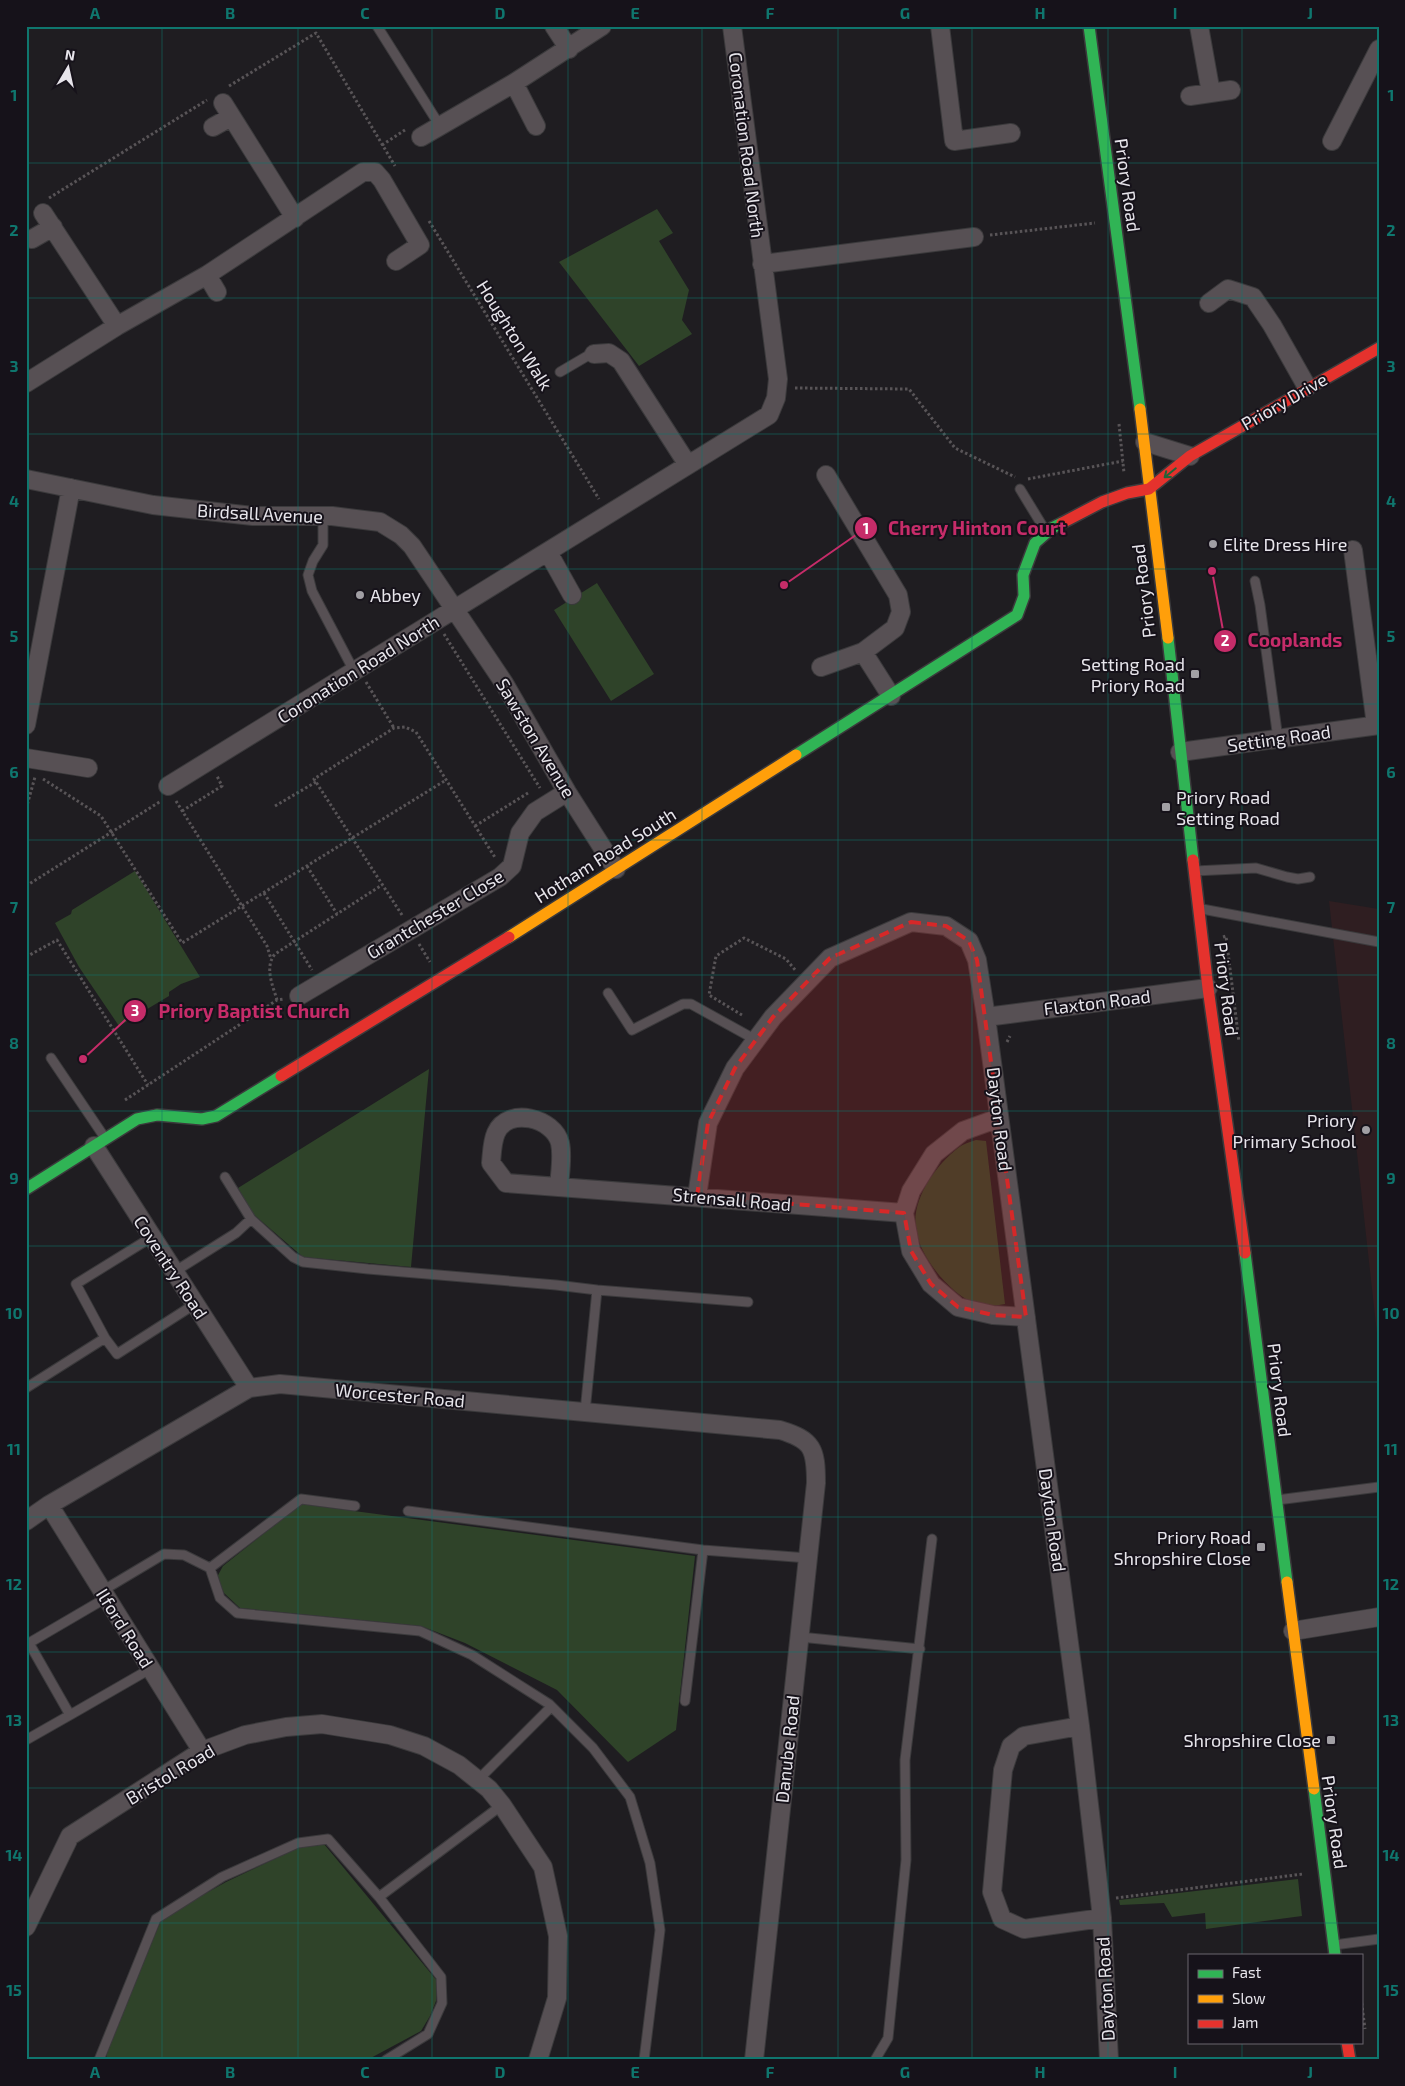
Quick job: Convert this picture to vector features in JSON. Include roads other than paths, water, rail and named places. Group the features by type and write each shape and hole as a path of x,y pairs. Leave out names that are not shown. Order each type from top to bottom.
{"street":[{"path":"554,26 569,49"},
{"path":"421,137 514,83 602,26"},
{"name":"Coronation Road North","path":"170,790 362,677 454,609 769,414 776,398 778,379 732,26"},
{"path":"940,26 954,141 1011,133"},
{"name":"Priory Road","path":"1089,26 1144,442 1208,988 1246,1264 1292,1631 1335,1950"},
{"path":"1199,26 1211,93"},
{"path":"1332,141 1379,49"},
{"path":"514,83 536,126"},
{"path":"1190,96 1230,90"},
{"path":"213,127 227,110 295,218"},
{"path":"26,383 117,326 207,275 363,172 375,172 382,180 420,245 396,261"},
{"path":"32,239 48,220 117,326"},
{"name":"Coronation Road North","path":"762,264 974,237"},
{"path":"207,275 217,292"},
{"path":"1209,303 1228,289 1253,297 1272,325 1307,387"},
{"name":"Priory Drive","path":"1149,489 1190,456 1307,387 1379,348"},
{"path":"594,354 609,353 621,361 688,465"},
{"path":"1144,442 1190,456"},
{"path":"821,668 862,652 895,628 900,612 898,595 826,475"},
{"name":"Birdsall Avenue","path":"26,479 153,505 253,516 323,516 380,522 401,535 412,546 454,609"},
{"path":"26,725 71,488"},
{"name":"Hotham Road South","path":"26,1189 137,1119 157,1115 202,1119 216,1116 441,980 1017,615 1024,596 1023,575 1036,543 1046,533 1102,502 1127,493 1149,489"},
{"path":"1353,550 1377,725"},
{"path":"548,552 572,595"},
{"name":"Sawston Avenue","path":"454,609 504,683 616,869"},
{"path":"862,652 891,696"},
{"name":"Setting Road","path":"1180,752 1377,725"},
{"path":"26,758 88,768"},
{"name":"Grantchester Close","path":"299,996 504,873 512,866 520,833 535,812 568,792"},
{"name":"Dayton Road","path":"697,1196 708,1123 735,1068 773,1017 830,958 912,922 946,926 969,941 977,960 986,1017 1080,1726 1102,1918 1109,2060"},
{"name":"Flaxton Road","path":"986,1017 1208,988"},
{"name":"Strensall Road","path":"559,1186 560,1144 554,1131 532,1117 512,1118 496,1131 491,1163 506,1183 904,1213"},
{"path":"999,1118 963,1131 934,1154 911,1192 904,1213 911,1251 931,1284 958,1307 993,1316 1026,1317"},
{"name":"Coventry Road","path":"100,1142 152,1237 249,1388"},
{"name":"Worcester Road","path":"26,1521 249,1388 280,1384 780,1430 798,1435 807,1441"},
{"name":"Danube Road","path":"754,2060 816,1475 814,1454 807,1441"},
{"name":"Ilford Road","path":"50,1505 202,1750"},
{"path":"1292,1631 1379,1617"},
{"name":"Bristol Road","path":"26,1927 70,1836 202,1750 246,1735 286,1726 322,1724 390,1735 424,1746 459,1765 489,1789 502,1805 543,1867 558,1936 557,1998 539,2060"},
{"name":"Dayton Road","path":"1080,1726 1024,1736 1011,1746 1003,1770 992,1892 1002,1919 1024,1929 1102,1918"},
{"path":"1348,2044 1350,2060"}],"lane":[{"path":"377,26 440,126"},
{"path":"560,372 594,354"},
{"path":"1020,489 1046,533"},
{"path":"323,516 323,545 313,561 308,574 312,592 362,677"},
{"path":"1255,581 1278,739"},
{"path":"1195,871 1256,868 1298,879 1310,878"},
{"path":"1199,909 1379,942"},
{"path":"608,993 632,1030 683,1004 691,1004 759,1035"},
{"path":"51,1058 100,1142"},
{"path":"225,1177 251,1219 293,1257 304,1262 597,1290 748,1302"},
{"path":"174,1272 236,1233 251,1219"},
{"path":"152,1237 76,1284 105,1338 116,1354 195,1304"},
{"path":"584,1412 597,1290"},
{"path":"26,1388 105,1338"},
{"path":"1276,1500 1379,1487"},
{"path":"210,1568 301,1499 355,1506"},
{"path":"408,1511 703,1550 808,1558"},
{"path":"875,2060 888,2038 906,1860 905,1760 932,1539"},
{"path":"685,1701 703,1550"},
{"path":"70,1715 29,1644 164,1554 184,1555 210,1568 220,1598 237,1613 420,1631 472,1655 551,1706 593,1748 630,1798 650,1863 660,1930 644,2060"},
{"path":"800,1637 920,1649"},
{"path":"26,1740 150,1669"},
{"path":"478,1780 551,1706"},
{"path":"379,1897 502,1805"},
{"path":"99,2060 156,1919 222,1877 298,1843 328,1839 379,1897 441,1977 442,2002 428,2034 386,2060"},
{"path":"1335,1950 1379,1939"}],"place":[{"name":"Elite Dress Hire","path":"1213,544"},
{"name":"Cooplands","path":"1212,571"},
{"name":"Cherry Hinton Court","path":"784,585"},
{"name":"Abbey","path":"360,595"},
{"name":"Setting Road Priory Road","path":"1195,674"},
{"name":"Priory Road Setting Road","path":"1166,807"},
{"name":"Priory Baptist Church","path":"83,1059"},
{"name":"Priory Primary School","path":"1366,1130"},
{"name":"Priory Road Shropshire Close","path":"1261,1547"},
{"name":"Shropshire Close","path":"1331,1740"}]}
